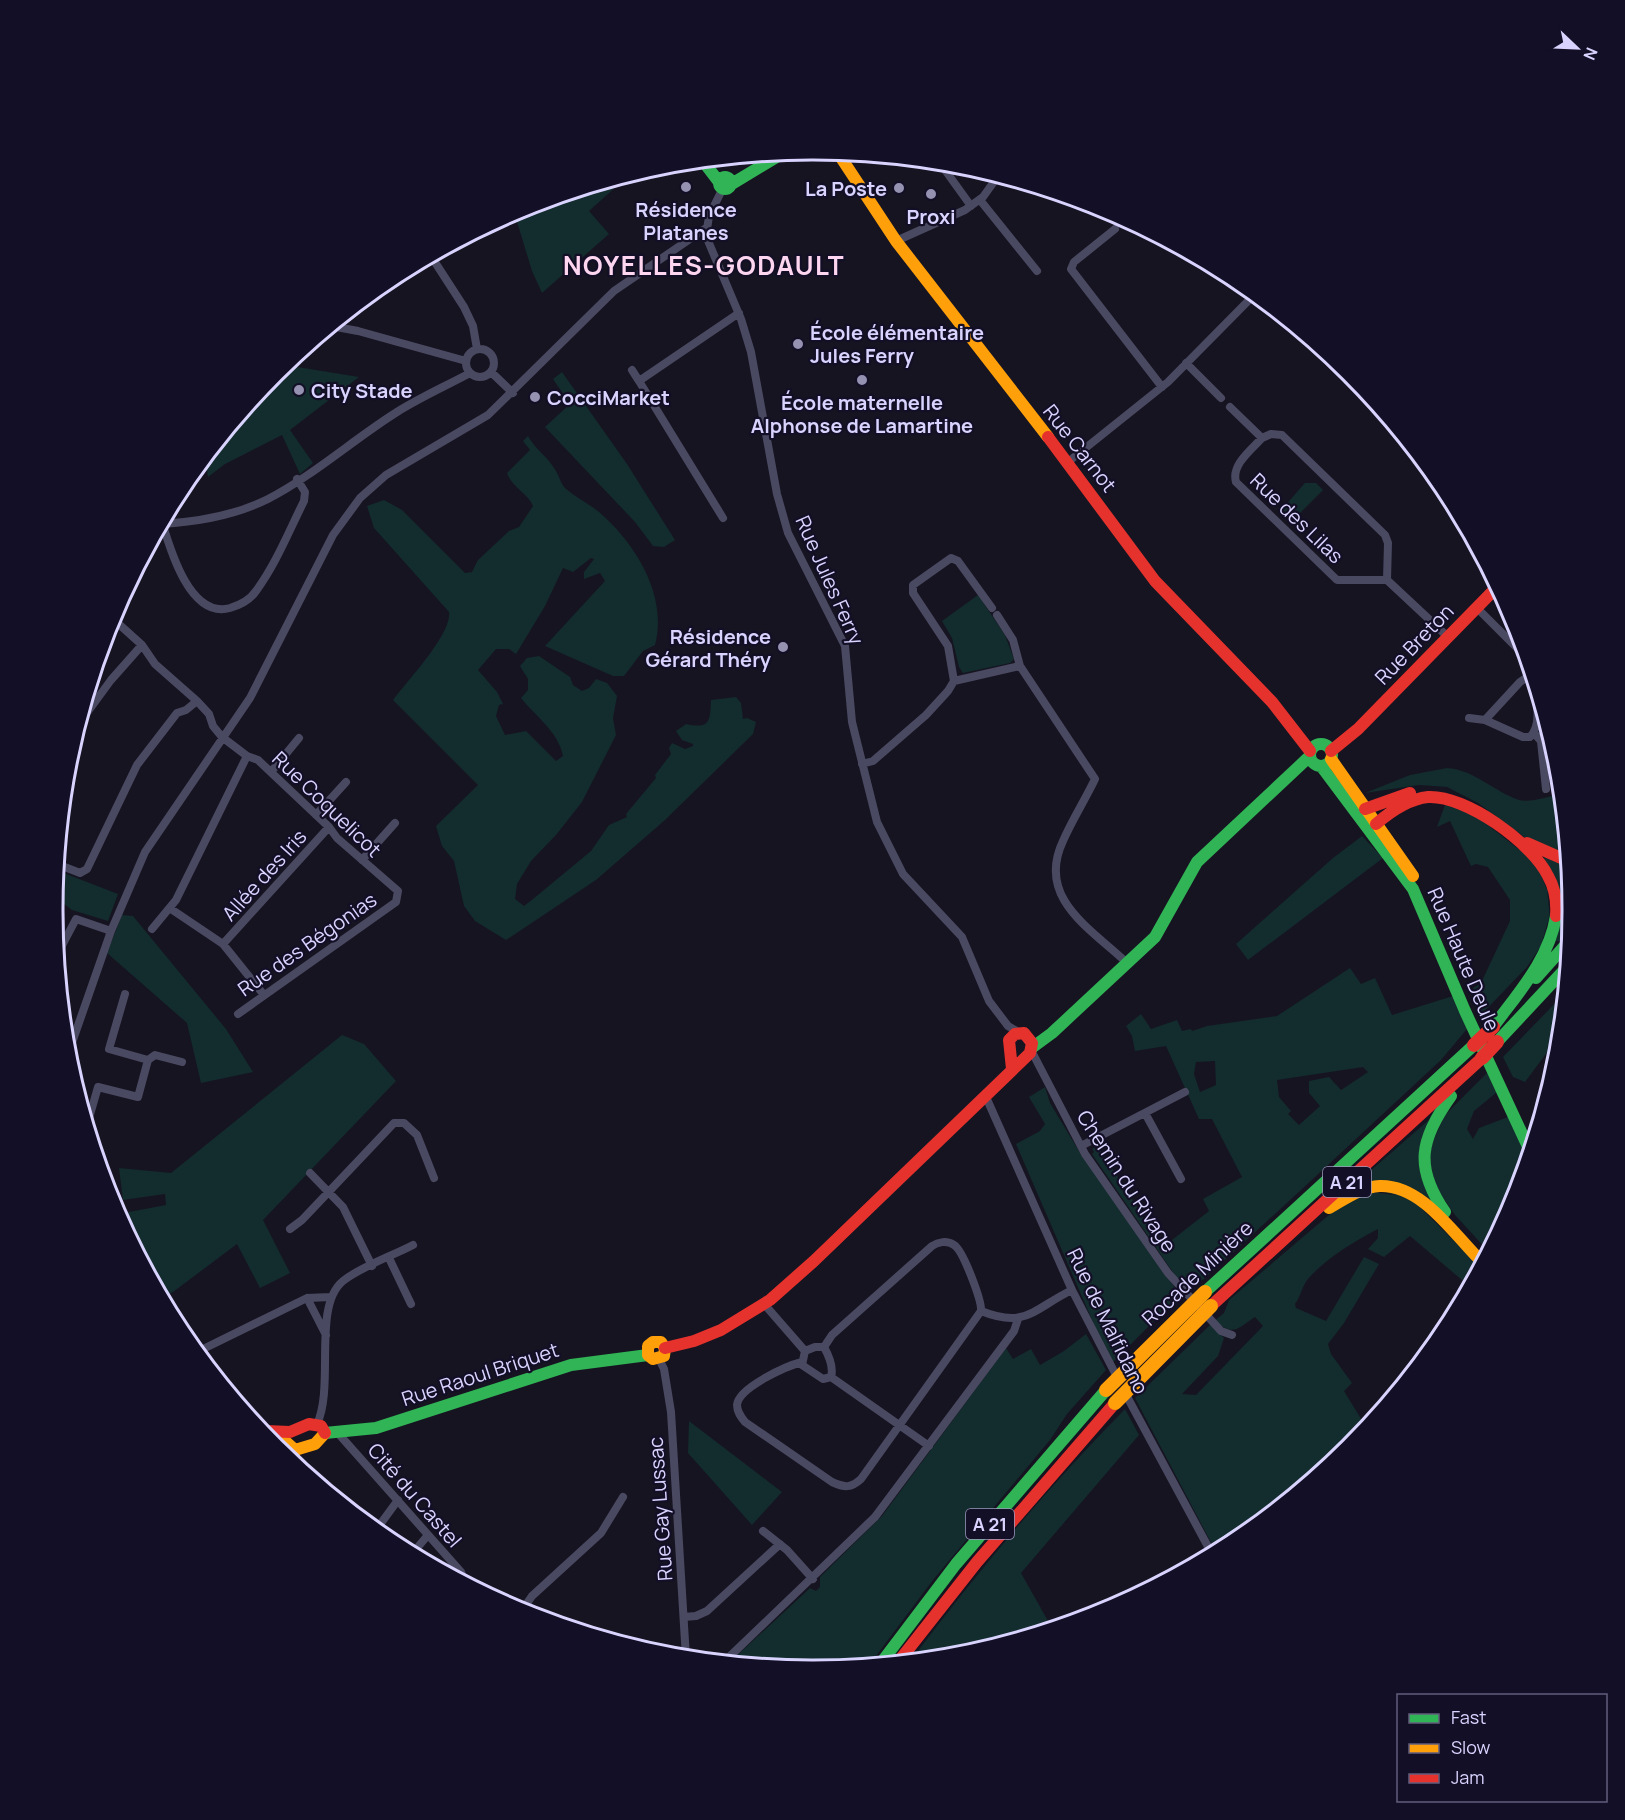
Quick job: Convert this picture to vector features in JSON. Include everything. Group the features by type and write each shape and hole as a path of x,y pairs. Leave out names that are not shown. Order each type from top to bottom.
{"main road":[{"name":"Rue Carnot","path":"843,161 896,241 1009,390 1068,462 1155,581 1272,702 1317,757"},
{"path":"710,168 725,182 743,176 768,162"},
{"name":"Rue Breton","path":"1127,963 1158,932 1197,862 1317,757 1358,729 1491,593"},
{"name":"Rue Haute Deule","path":"1317,757 1339,791 1376,824 1420,886 1528,1132"},
{"name":"Rue Haute Deule","path":"1317,757 1361,812 1407,879 1425,911 1463,1007 1525,1141"},
{"path":"1361,812 1404,795 1428,792 1450,794 1479,808 1540,851 1560,858"},
{"path":"1376,824 1403,803 1413,800 1449,799 1477,813 1529,851 1548,875 1556,902 1556,914 1550,941 1492,1027"},
{"name":"Rocade Minière","path":"887,1655 956,1564 1106,1390 1173,1321 1474,1045 1560,950"},
{"name":"Rue Raoul Briquet","path":"288,1445 304,1425 326,1429 376,1428 571,1365 657,1354 731,1326 764,1304 869,1209 986,1097 1012,1069 1022,1045 1048,1036 1127,963"},
{"name":"Rocade Minière","path":"905,1654 966,1574 1030,1497 1115,1402 1211,1306 1482,1058 1559,976"},
{"path":"1480,1250 1435,1198 1426,1179 1422,1159 1431,1125 1482,1058"},
{"path":"1282,1240 1348,1196 1374,1187 1394,1187 1424,1200 1477,1257"},
{"name":"Rue Raoul Briquet","path":"288,1445 308,1448 320,1440 326,1429"}],"street":[{"path":"948,173 972,206"},
{"path":"72,1027 144,852 255,690 333,535 360,498 398,466 489,415 614,291 706,228 709,216 725,182"},
{"path":"896,241 972,206 980,200 993,183"},
{"path":"980,200 1037,271"},
{"name":"Rue Jules Ferry","path":"706,228 709,247 739,313 752,352 777,494 788,533 845,646 849,708 877,822 894,861 912,887 962,937 969,949 979,981 1022,1045"},
{"path":"1115,229 1074,262 1071,269 1162,387"},
{"path":"435,263 464,307 473,326 477,349"},
{"path":"1068,462 1162,387 1248,301"},
{"path":"639,381 739,313"},
{"path":"340,328 358,331 466,361"},
{"path":"171,523 185,523 237,511 268,498 428,393 470,373 483,376 491,372 494,364 492,356 486,350 477,349 470,353 466,361 470,373"},
{"path":"1186,363 1221,398"},
{"path":"632,370 723,518"},
{"path":"491,372 513,393"},
{"path":"1230,407 1262,438 1271,434 1282,435 1385,535 1388,543 1388,580 1448,637"},
{"name":"Rue des Lilas","path":"1262,438 1236,468 1234,474 1236,482 1337,580 1388,580"},
{"path":"165,532 174,562 197,597 210,606 226,609 241,604 255,593 304,501 304,492 297,479"},
{"path":"862,764 873,761 926,715 948,692 954,681 948,646 913,593 913,585 951,558 958,561 1013,640 1020,666 1095,779 1057,857 1054,876 1056,889 1064,903 1127,963"},
{"path":"1477,608 1513,644"},
{"path":"119,625 142,645 155,664 209,714 213,726 222,737"},
{"path":"92,706 142,645"},
{"path":"954,681 1020,666"},
{"path":"1485,720 1525,679"},
{"path":"65,867 81,873 87,869 137,765 177,713 186,710 197,701"},
{"path":"1469,718 1485,720 1523,737 1530,737 1534,733 1537,721"},
{"path":"1534,733 1541,741 1546,789"},
{"name":"Rue Coquelicot","path":"222,737 247,756 258,760 381,878 393,884 398,891 396,902"},
{"path":"271,772 299,738"},
{"path":"152,929 171,909 247,756"},
{"path":"316,815 346,782"},
{"path":"362,860 395,823"},
{"name":"Allée des Iris","path":"223,944 329,827"},
{"name":"Rue des Bégonias","path":"238,1014 396,902"},
{"path":"171,909 223,944 256,982 264,995"},
{"path":"64,941 76,919 111,931"},
{"path":"125,994 109,1049 148,1060"},
{"name":"Chemin du Rivage","path":"1022,1045 1082,1146 1183,1293 1221,1331 1232,1335"},
{"path":"91,1111 98,1087 138,1097 148,1060 155,1055 182,1062"},
{"path":"1082,1146 1185,1092"},
{"name":"Rue de Malfidano","path":"986,1097 1072,1290 1208,1546"},
{"path":"1145,1113 1181,1179"},
{"path":"290,1229 389,1126 398,1122 404,1123 417,1135 434,1178"},
{"path":"310,1173 343,1207 372,1266"},
{"path":"802,1362 792,1364 741,1394 737,1404 739,1413 745,1422 832,1482 852,1486 861,1479 897,1424 981,1311 980,1299 959,1249 955,1245 938,1242 832,1335 824,1347 805,1351"},
{"path":"326,1429 326,1335 331,1297 345,1279 413,1245"},
{"path":"389,1258 411,1304"},
{"path":"981,1311 1005,1319 1018,1319 1072,1290"},
{"path":"205,1348 307,1298 331,1297"},
{"path":"307,1298 326,1335"},
{"path":"764,1304 805,1351"},
{"path":"731,1655 813,1579 875,1517 1014,1331 1018,1319"},
{"path":"824,1347 833,1371 831,1377"},
{"path":"805,1351 802,1365 823,1379 831,1377 929,1446"},
{"name":"Rue Gay Lussac","path":"657,1354 664,1369 671,1412 686,1648"},
{"name":"Cité du Castel","path":"326,1429 398,1500 460,1571"},
{"path":"527,1603 601,1533 623,1497"},
{"path":"381,1523 398,1500"},
{"path":"763,1531 780,1544 813,1579"},
{"path":"418,1547 428,1534"},
{"path":"684,1617 696,1616 707,1611 780,1544"}],"green space":[{"path":"616,187 589,211 609,234 542,293 532,271 517,222 572,200"},
{"path":"297,367 359,377 290,430 313,463 300,474 282,435 225,464 208,477 207,469 218,454 249,416"},
{"path":"562,372 627,464 675,540 664,547 653,546 635,522 545,427 570,404 553,379"},
{"path":"528,436 556,470 565,488 613,525 636,555 653,590 658,627 655,645 643,651 624,676 613,676 545,646 605,581 600,573 584,579 584,572 594,559 591,558 573,572 563,568 545,606 516,654 509,649 496,649 478,670 497,692 503,704 499,705 496,716 505,735 526,731 556,761 563,756 556,739 521,698 528,690 528,679 520,666 527,658 539,656 570,677 573,685 582,691 589,688 596,679 607,683 617,696 613,718 616,735 582,802 556,835 531,861 517,884 515,899 524,906 591,851 609,825 627,817 626,814 656,778 655,775 671,754 669,748 672,743 685,749 693,746 682,740 676,731 686,724 700,725 707,722 711,700 736,697 741,703 743,719 747,718 756,722 753,734 665,820 596,880 506,940 475,921 464,906 454,861 442,846 436,826 478,785 393,700 436,645 448,621 449,612 374,528 367,506 384,500 402,510 465,573 472,572 478,560 509,531 519,527 533,506 512,483 507,473 530,450 523,441"},
{"path":"1305,483 1316,483 1323,490 1293,520 1282,509"},
{"path":"978,595 1005,635 1014,659 1010,663 963,673 959,667 952,638 942,621"},
{"path":"1447,768 1475,777 1519,800 1534,800 1553,796 1559,853 1527,839 1478,803 1447,787 1419,785 1365,793 1410,775"},
{"path":"1446,802 1470,811 1536,863 1553,904 1541,946 1527,967 1480,1016 1473,988 1481,983 1510,921 1510,900 1488,867 1476,864 1471,866 1450,821 1437,827"},
{"path":"1362,836 1383,858 1248,960 1236,944 1333,858"},
{"path":"1544,856 1560,861 1561,939 1559,941 1552,941"},
{"path":"64,873 118,894 108,921 72,910 63,903"},
{"path":"122,915 133,916 226,1029 253,1072 201,1083 187,1023 107,953"},
{"path":"1350,968 1361,984 1375,978 1392,1015 1453,996 1467,1029 1441,1060 1301,1190 1204,1279 1185,1290 1092,1154 1094,1152 1092,1149 1097,1146 1100,1149 1163,1247 1209,1211 1203,1199 1242,1177 1212,1119 1199,1119 1166,1046 1135,1051 1132,1036 1126,1026 1141,1014 1151,1029 1177,1020 1182,1031 1277,1016","holes":["1215,1061 1216,1085 1200,1092 1194,1074 1196,1062","1363,1067 1368,1072 1341,1090 1329,1077 1309,1081 1309,1093 1320,1106 1299,1125 1288,1114 1291,1111 1279,1097 1277,1080"]},
{"path":"1557,1002 1549,1050 1525,1082 1513,1077 1503,1057"},
{"path":"342,1035 364,1044 396,1081 263,1220 290,1273 260,1288 237,1244 169,1294 127,1212 166,1205 165,1194 123,1200 119,1168 171,1173"},
{"path":"1488,1072 1497,1092 1474,1111 1467,1129 1473,1139 1479,1128 1508,1117 1523,1147 1505,1197 1483,1245 1455,1215 1436,1188 1428,1152 1445,1115"},
{"path":"1045,1087 1050,1103 1082,1156 1180,1295 1113,1362 1096,1329 1016,1144 1040,1131 1045,1124 1029,1097"},
{"path":"1430,1119 1426,1129 1434,1204 1354,1185"},
{"path":"1372,1192 1410,1197 1474,1261 1464,1282 1410,1236 1384,1257 1368,1249 1378,1238 1378,1229 1341,1251 1308,1279 1295,1304 1296,1308 1326,1321 1364,1257 1379,1264 1344,1323 1328,1344 1331,1354 1352,1383 1344,1391 1361,1419 1307,1474 1269,1505 1212,1544 1135,1398 1211,1324 1224,1338 1218,1356 1182,1394 1196,1395 1263,1326 1255,1317 1235,1330 1226,1329 1214,1321 1224,1313 1229,1300 1343,1203"},
{"path":"1086,1334 1106,1370 1067,1414 1050,1440 933,1580 876,1657 812,1660 737,1655 810,1588 816,1591 820,1587 820,1577 882,1516 1006,1348 1013,1359 1031,1349 1040,1365 1064,1351"},
{"path":"1125,1409 1139,1435 1021,1573 1048,1621 959,1645 917,1652 961,1595 1068,1469"},
{"path":"689,1421 782,1492 752,1525 688,1453"}],"traffic: fast":[{"path":"730,185 768,162"},
{"path":"708,168 719,182"},
{"path":"727,177 731,183 727,189 723,189 719,181 727,177"},
{"path":"1321,744 1329,747 1332,755 1329,763 1321,766 1313,763 1310,755 1313,747 1321,744"},
{"path":"1033,1047 1052,1033 1155,937 1197,862 1310,756"},
{"path":"1321,766 1413,889 1465,1011 1525,1141"},
{"path":"1493,1027 1540,961 1547,947 1556,916"},
{"path":"1536,978 1560,951"},
{"path":"1497,1042 1559,976"},
{"path":"1205,1292 1474,1045"},
{"path":"1445,1212 1428,1181 1425,1153 1433,1126 1451,1096"},
{"path":"325,1433 376,1428 571,1365 648,1355"},
{"path":"887,1655 956,1564 1106,1390"}],"traffic: slow":[{"path":"843,161 896,241 1048,437"},
{"path":"1331,759 1413,876"},
{"path":"1329,1208 1366,1189 1380,1186 1396,1188 1424,1202 1477,1256"},
{"path":"1106,1390 1205,1292"},
{"path":"1115,1403 1211,1306"},
{"path":"648,1355 648,1346 653,1342 661,1342 665,1348"},
{"path":"648,1355 653,1359 664,1356 665,1348"},
{"path":"285,1442 295,1450 315,1444 325,1433"}],"traffic: jam":[{"path":"1048,437 1155,581 1272,702 1310,751"},
{"path":"1331,751 1358,729 1491,593"},
{"path":"1365,809 1410,793"},
{"path":"1376,824 1400,806 1428,797 1443,798 1478,812 1513,836 1540,863 1554,890 1556,916"},
{"path":"1527,843 1560,857"},
{"path":"1474,1045 1493,1027"},
{"path":"665,1348 694,1341 721,1330 770,1300 814,1261 1030,1053 1032,1043 1024,1033 1015,1034 1009,1040 1012,1069"},
{"path":"1482,1058 1497,1042"},
{"path":"1211,1306 1482,1058"},
{"path":"905,1654 977,1562 1115,1403"},
{"path":"275,1431 290,1432 309,1424 321,1426 325,1433"}],"place":[{"name":"Résidence Platanes","path":"686,187"},
{"name":"La Poste","path":"899,188"},
{"name":"Proxi","path":"931,194"},
{"name":"École élémentaire Jules Ferry","path":"798,344"},
{"name":"École maternelle Alphonse de Lamartine","path":"862,380"},
{"name":"City Stade","path":"299,390"},
{"name":"CocciMarket","path":"535,397"},
{"name":"Résidence Gérard Théry","path":"783,647"}],"district":[{"name":"NOYELLES-GODAULT","path":"704,265"}]}
